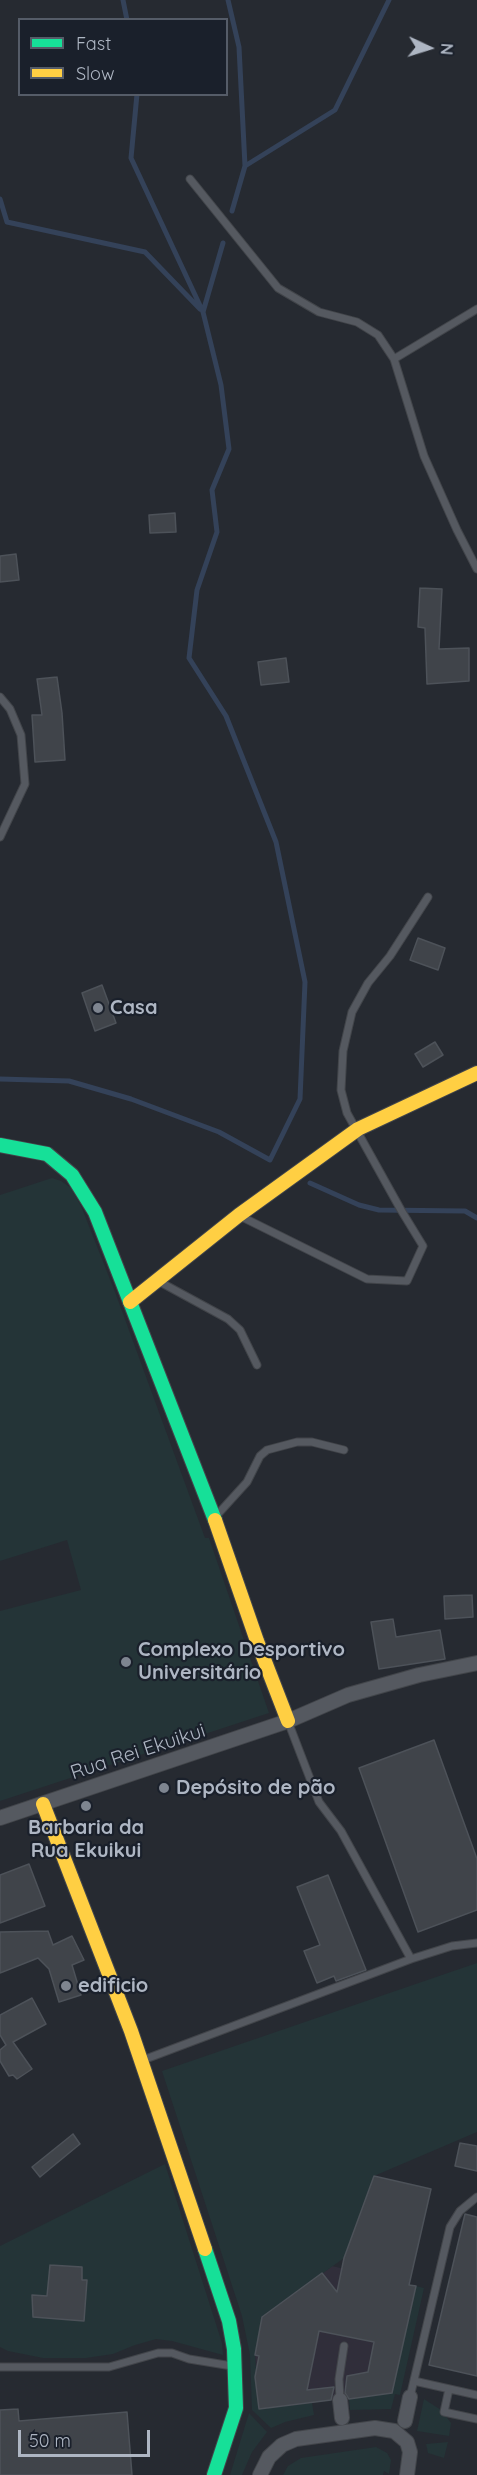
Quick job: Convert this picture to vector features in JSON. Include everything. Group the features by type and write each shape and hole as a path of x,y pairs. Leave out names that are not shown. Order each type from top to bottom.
{"street":[{"path":"130,1302 239,1215 358,1129 477,1073"},
{"path":"0,1145 47,1154 72,1175 95,1212 214,1517 257,1641 288,1721"},
{"name":"Rua Rei Ekuikui","path":"0,1818 288,1721 348,1695 419,1675 477,1663"},
{"path":"43,1804 131,2031 229,2321 235,2366 236,2408 214,2475"},
{"path":"405,2421 410,2397"},
{"path":"340,2400 342,2418"},
{"path":"260,2475 269,2457 282,2445 296,2439 375,2428 394,2431 401,2436 410,2452 407,2475"}],"lane":[{"path":"190,179 279,288 319,312 357,322 378,335 394,359 424,456 477,569"},
{"path":"394,359 477,309"},
{"path":"0,697 10,709 21,735 25,784 0,837"},
{"path":"239,1215 367,1279 407,1281 423,1246 347,1113 341,1090 343,1051 352,1011 368,982 390,956 428,897"},
{"path":"158,1280 228,1319 240,1330 257,1365"},
{"path":"214,1517 234,1499 247,1482 260,1456 267,1450 297,1442 312,1442 344,1450"},
{"path":"288,1721 319,1802 341,1831 411,1959"},
{"path":"140,2061 411,1959 452,1946 477,1943"},
{"path":"410,2397 450,2227 460,2211 477,2197"},
{"path":"340,2400 339,2379 344,2346"},
{"path":"0,2367 109,2367 158,2353 171,2353 200,2361 235,2366"},
{"path":"414,2381 477,2395"},
{"path":"449,2389 444,2412 477,2419"},
{"path":"401,2436 405,2421"}],"shaded area":[{"path":"52,1178 71,1188 81,1206 205,1538 209,1538 269,1713 0,1801 0,1611 81,1590 67,1540 0,1561 0,1195"},
{"path":"477,1963 477,2132 374,2176 344,2258 262,2317 255,2355 259,2409 312,2403 314,2415 271,2428 252,2410 250,2355 242,2316 162,2071"},
{"path":"165,2164 222,2343 223,2355 156,2339 113,2354 86,2358 43,2358 8,2351 0,2347 0,2246"},
{"path":"332,2266 416,2286 392,2393 259,2409 255,2355 262,2317"},
{"path":"416,2286 424,2288 400,2395 395,2394 391,2409 350,2410 349,2399 392,2393"},
{"path":"424,2399 441,2410 451,2423 449,2436 417,2431"},
{"path":"249,2413 267,2432 252,2452 242,2475 230,2475"},
{"path":"448,2442 444,2458 428,2453 426,2444"},
{"path":"376,2447 387,2453 391,2460 389,2474 384,2471 383,2475 283,2475 288,2466 301,2458"}],"building":[{"path":"175,513 176,532 150,533 149,515"},
{"path":"16,554 19,580 0,582 0,556"},
{"path":"420,588 442,589 439,649 469,648 469,681 427,684 425,628 418,627"},
{"path":"286,658 289,682 261,685 258,662"},
{"path":"57,677 65,760 35,762 32,715 42,715 37,679"},
{"path":"418,938 445,948 438,970 410,960"},
{"name":"Casa","path":"102,985 116,1023 95,1031 82,993"},
{"path":"435,1042 443,1055 423,1067 415,1054"},
{"path":"472,1595 473,1617 445,1619 444,1596"},
{"path":"393,1619 396,1637 440,1630 445,1659 379,1669 371,1622"},
{"path":"434,1740 477,1859 477,1910 418,1932 359,1768"},
{"path":"29,1864 45,1906 0,1923 0,1875"},
{"path":"328,1875 366,1970 336,1981 334,1976 317,1983 304,1951 320,1945 297,1887"},
{"path":"48,1931 53,1945 72,1936 84,1960 72,1965 81,1995 59,2002 49,1969 38,1958 0,1973 0,1932"},
{"path":"32,1998 46,2024 13,2042 32,2069 17,2079 13,2075 9,2076 0,2061 0,2050 6,2045 0,2035 0,2015"},
{"path":"73,2134 80,2144 40,2177 32,2167"},
{"path":"460,2143 477,2146 477,2171 455,2166"},
{"path":"374,2176 431,2189 409,2285 416,2286 392,2393 349,2399 345,2393 347,2376 368,2372 374,2342 319,2331 307,2390 334,2387 331,2400 259,2409 255,2377 259,2356 255,2355 262,2317 322,2273 337,2292 344,2258"},
{"path":"465,2214 477,2217 477,2376 429,2365"},
{"path":"50,2265 82,2267 82,2280 87,2280 84,2321 33,2317 32,2295 47,2296"},
{"path":"18,2409 19,2421 127,2412 132,2475 0,2475 0,2410"}],"waterway":[{"path":"123,0 127,18"},
{"path":"228,0 239,47 245,166 232,211"},
{"path":"245,166 335,110 389,0"},
{"path":"0,1079 69,1081 131,1099 219,1132 270,1160 300,1099 305,982 276,842 226,716 189,658 197,590 217,532 212,490 229,449 221,385 203,312 131,158 137,96"},
{"path":"0,199 7,222 145,252 200,309"},
{"path":"203,312 223,243"},
{"path":"310,1183 359,1205 379,1210 465,1211 477,1218"}],"traffic: fast":[{"path":"0,1145 47,1154 72,1175 95,1212 215,1520"},
{"path":"205,2249 229,2321 234,2349 236,2408 214,2475"}],"traffic: slow":[{"path":"130,1302 239,1215 358,1129 477,1073"},
{"path":"215,1520 257,1641 288,1721"},
{"path":"43,1804 131,2031 205,2249"}],"place":[{"name":"Casa","path":"98,1008"},
{"name":"Complexo Desportivo Universitário","path":"126,1662"},
{"name":"Depósito de pão","path":"164,1788"},
{"name":"Barbaria da Rua Ekuikui","path":"86,1806"},
{"name":"edificio","path":"66,1986"}]}
